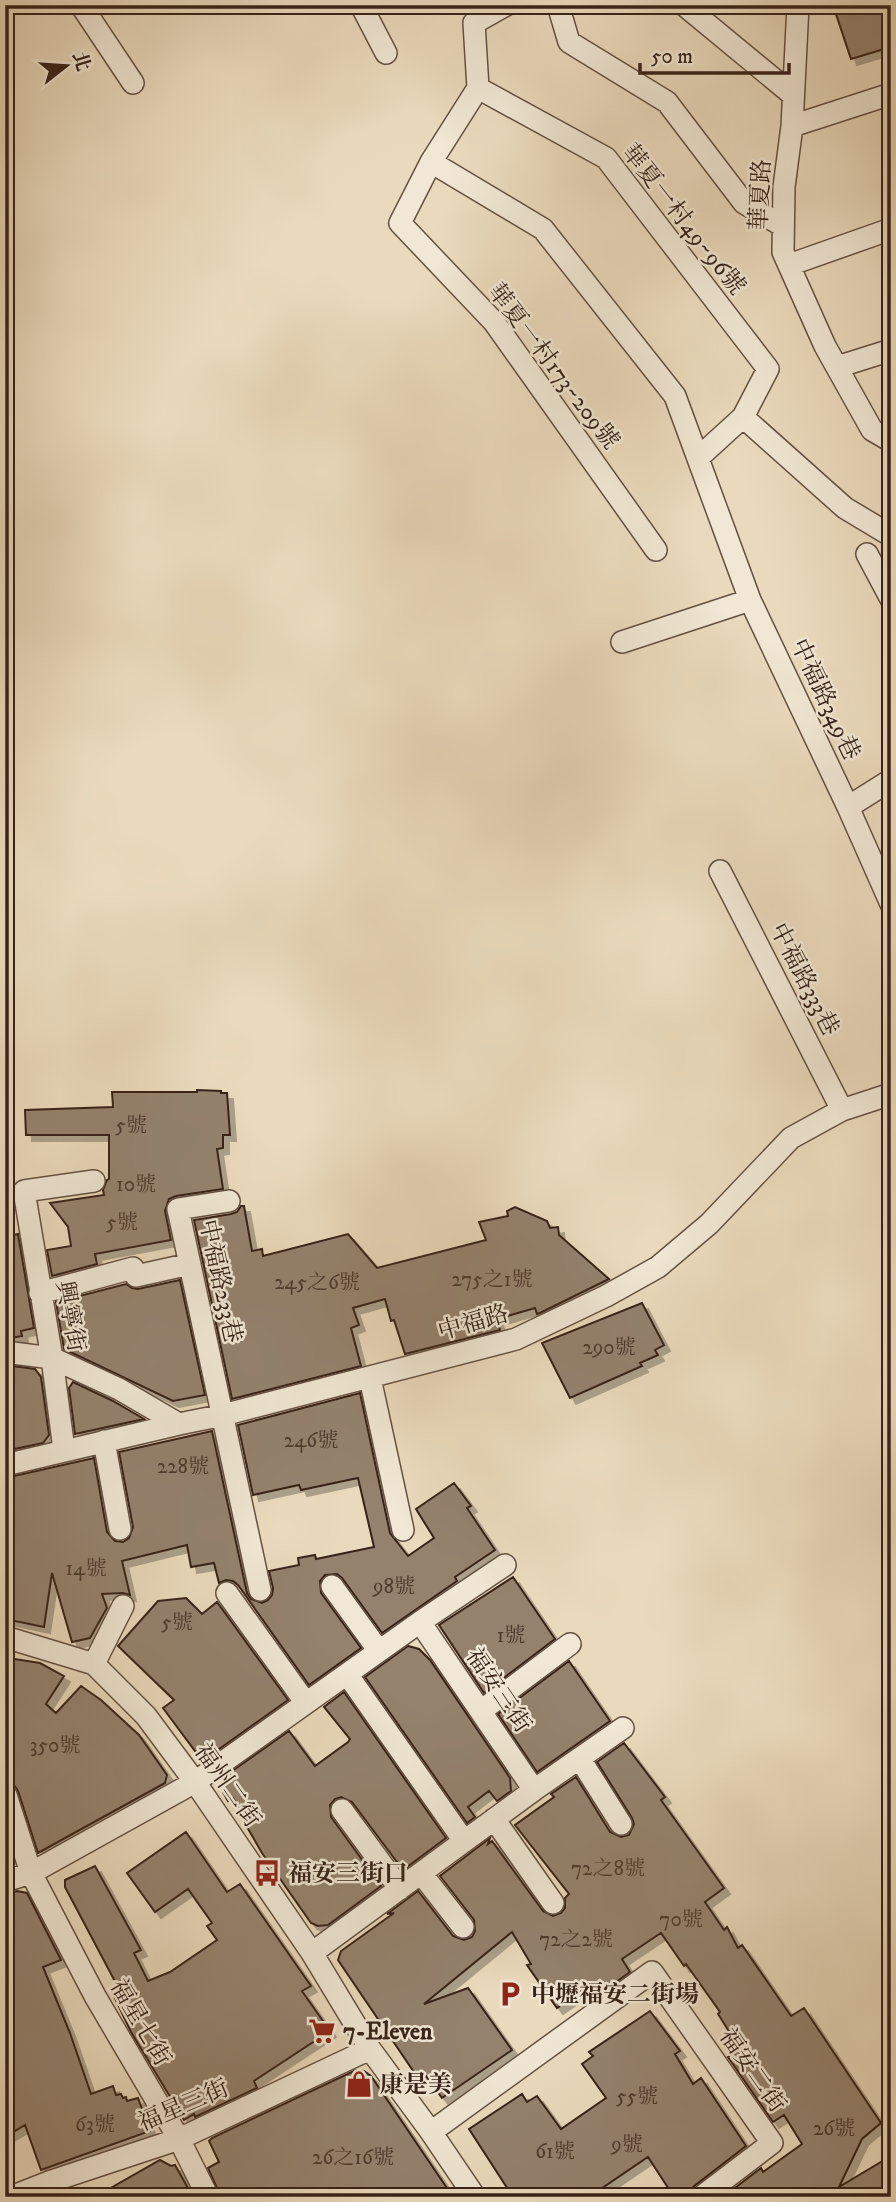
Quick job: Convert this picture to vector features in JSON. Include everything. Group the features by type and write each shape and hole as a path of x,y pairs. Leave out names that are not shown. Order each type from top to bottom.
{"street":[{"path":"81,5 133,83"},
{"path":"361,5 386,53"},
{"path":"558,5 569,42 667,102 744,203 783,226"},
{"path":"684,5 793,95"},
{"name":"華夏路","path":"798,5 792,126 784,187 783,252 825,346 872,430 891,441"},
{"path":"430,162 478,88 474,23 504,6"},
{"name":"華夏一村49~96號","path":"478,88 606,158 768,369 743,417"},
{"path":"792,126 891,94"},
{"name":"華夏一村173~209號","path":"430,162 400,223 494,322 656,550"},
{"name":"中福路349巷","path":"430,162 543,229 676,396 750,600 891,904"},
{"path":"789,265 891,229"},
{"path":"837,367 891,350"},
{"path":"698,458 743,417 845,508 890,535"},
{"path":"867,554 891,599"},
{"path":"622,642 750,600"},
{"path":"848,807 891,780"},
{"name":"中福路333巷","path":"720,871 842,1110"},
{"name":"中福路","path":"5,1465 223,1415 516,1339 618,1290 658,1266 709,1224 791,1138 842,1110 891,1094"},
{"name":"興寧街","path":"64,1450 52,1358 24,1191 94,1181"},
{"name":"中福路233巷","path":"229,1201 178,1209 260,1590"},
{"path":"40,1293 133,1268 136,1276 190,1264"},
{"path":"5,1352 52,1358 118,1389 179,1424"},
{"path":"370,1378 403,1530"},
{"path":"104,1441 120,1530"},
{"path":"5,1881 32,1873 195,1782 505,1565"},
{"path":"332,1586 379,1651"},
{"path":"227,1593 306,1703"},
{"path":"94,1664 123,1606"},
{"name":"福安三街","path":"420,1622 534,1790"},
{"name":"福州二街","path":"5,1637 94,1664 146,1716 195,1782 312,1953 370,2049 475,2197"},
{"path":"481,1711 570,1644"},
{"path":"347,1674 464,1841"},
{"path":"312,1953 623,1728"},
{"path":"580,1759 621,1824"},
{"name":"福星七街","path":"6,1795 32,1873 95,1996 179,2139 208,2197"},
{"path":"342,1810 400,1889"},
{"path":"494,1819 553,1903"},
{"path":"421,1873 463,1927"},
{"name":"福安二街","path":"431,2132 652,1972 772,2143 701,2197"},
{"name":"福星三街","path":"11,2197 51,2189 179,2139 370,2049"}],"building":[{"path":"833,5 891,5 891,47 851,59"},
{"path":"197,1090 227,1093 230,1135 223,1135 223,1148 217,1149 223,1189 169,1199 165,1211 171,1240 95,1254 97,1264 52,1276 47,1250 71,1246 68,1227 50,1203 104,1195 103,1190 109,1179 109,1135 26,1135 25,1110 113,1107 112,1092"},
{"path":"244,1206 252,1251 262,1249 263,1256 348,1234 377,1268 486,1240 479,1222 508,1216 507,1211 515,1207 547,1221 550,1228 558,1227 559,1235 609,1279 540,1313 537,1314 535,1308 497,1319 500,1330 405,1354 385,1299 353,1308 359,1325 351,1328 361,1366 232,1399 194,1220 231,1214 237,1212"},
{"path":"18,1234 34,1328 21,1331 22,1336 5,1339 5,1237"},
{"path":"180,1280 205,1395 173,1401 64,1349 56,1302 126,1284 138,1289"},
{"path":"642,1303 664,1345 655,1350 658,1355 640,1363 642,1366 570,1398 542,1343"},
{"path":"5,1365 35,1369 41,1377 49,1435 43,1443 5,1451"},
{"path":"73,1382 144,1419 75,1434 69,1388"},
{"path":"360,1393 390,1533 408,1556 434,1538 416,1509 454,1483 471,1506 467,1508 495,1550 455,1577 457,1581 382,1633 342,1578 337,1574 325,1575 320,1581 321,1593 361,1648 309,1685 238,1585 226,1580 219,1583 214,1563 191,1567 187,1545 122,1561 130,1595 102,1594 107,1608 90,1638 72,1642 52,1573 44,1627 5,1619 5,1478 94,1458 107,1532 115,1541 123,1542 129,1538 133,1527 119,1452 212,1431 247,1593 251,1599 262,1603 268,1600 273,1588 269,1571 299,1565 298,1558 315,1555 316,1559 374,1547 358,1478 301,1490 299,1485 253,1495 238,1425"},
{"path":"513,1577 555,1639 484,1693 439,1625"},
{"path":"186,1598 202,1614 217,1602 288,1700 208,1757 198,1755 163,1708 174,1700 118,1646 158,1601"},
{"path":"408,1646 419,1649 430,1660 510,1778 511,1791 497,1801 489,1791 468,1807 475,1817 467,1823 365,1677"},
{"path":"8,1658 40,1663 64,1676 46,1704 56,1713 81,1686 101,1700 139,1735 167,1775 165,1783 38,1853 18,1791 14,1785 5,1782 5,1661"},
{"path":"569,1661 610,1721 537,1772 498,1714"},
{"path":"344,1692 446,1838 403,1870 352,1802 341,1797 335,1799 330,1805 331,1817 381,1886 328,1925 318,1926 311,1923 262,1853 247,1827 251,1824 233,1798 228,1801 223,1792 225,1776 289,1731 315,1766 348,1742 350,1739 324,1707"},
{"path":"624,1743 665,1797 661,1800 724,1888 705,1902 724,1930 727,1927 738,1948 742,1945 791,2016 804,2008 881,2123 862,2139 839,2187 891,2156 891,2197 723,2197 761,2168 763,2172 802,2144 784,2115 773,2122 728,2057 740,2049 718,2014 720,2012 661,1933 622,1959 630,1972 589,2001 582,1991 557,2008 527,1965 531,1964 512,1932 424,2004 468,1988 512,2050 442,2098 426,2076 420,2081 338,1960 341,1951 394,1913 387,1914 418,1891 453,1936 464,1940 472,1937 475,1931 474,1920 440,1876 490,1838 488,1844 492,1841 543,1911 553,1916 561,1913 565,1908 565,1898 569,1894 515,1825 554,1797 551,1794 576,1777 610,1832 621,1837 629,1835 634,1824 632,1818 597,1762"},
{"path":"186,1832 227,1892 240,1884 311,1986 302,1991 330,2031 254,2081 257,2088 184,2120 131,2032 112,1992 119,1989 65,1887 65,1880 95,1866 141,1950 134,1953 148,1981 170,1972 217,1940 207,1926 212,1923 188,1889 155,1912 127,1873"},
{"path":"17,1891 27,1893 61,1960 43,1967 91,2094 113,2086 116,2095 121,2094 127,2101 138,2098 150,2131 41,2170 25,2125 5,2137 5,1894"},
{"path":"650,2011 680,2051 675,2054 693,2084 701,2078 746,2146 693,2187 688,2197 674,2197 648,2157 589,2197 513,2197 469,2129 522,2094 527,2102 537,2096 561,2129 606,2098 582,2064 593,2056 589,2052"},
{"path":"356,2070 371,2076 453,2197 221,2197 208,2168 219,2162 209,2141 212,2138"},
{"path":"160,2160 171,2166 175,2165 193,2197 95,2197"}],"place":[{"name":"福安三街口","path":"267,1873"},
{"name":"中壢福安二街場","path":"510,1994"},
{"name":"7-Eleven","path":"322,2031"},
{"name":"康是美","path":"359,2084"}]}
